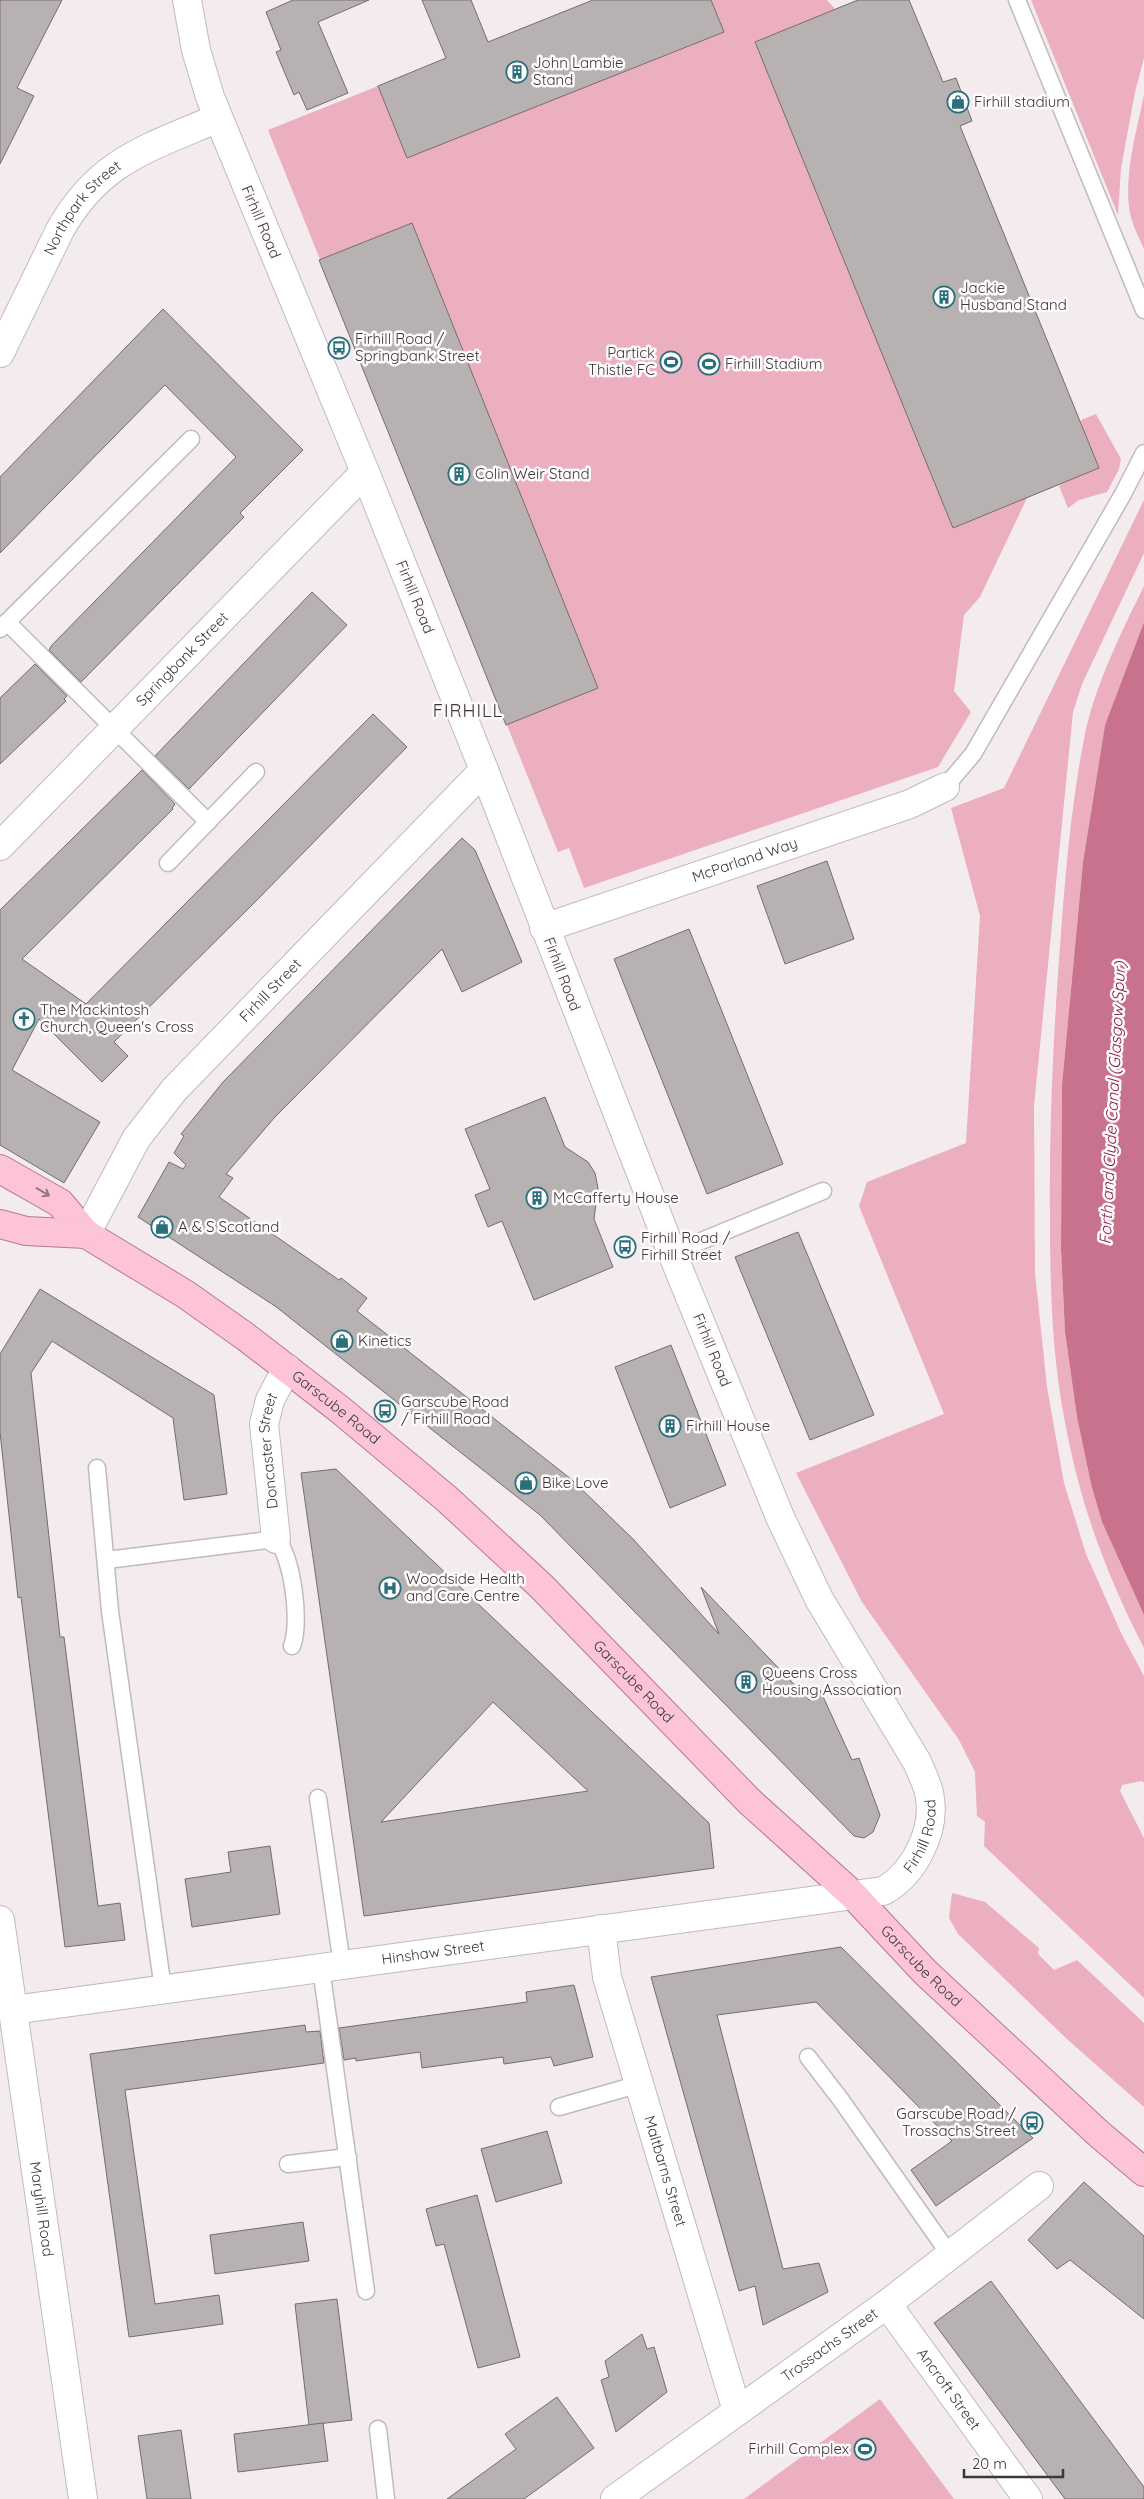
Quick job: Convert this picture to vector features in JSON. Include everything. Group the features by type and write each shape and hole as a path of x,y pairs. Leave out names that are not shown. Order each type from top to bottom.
{"main road":[{"name":"Garscube Road","path":"0,1169 60,1203 86,1234 185,1294 286,1368 447,1498 509,1554 750,1801 853,1895 925,1972 1099,2134 1144,2172"},
{"name":"Garscube Road","path":"0,1224 26,1230 86,1234"}],"street":[{"name":"Firhill Road","path":"187,0 191,31 202,77 365,472 484,770 672,1253 793,1545 819,1599 917,1762 930,1797 929,1826 924,1841 901,1879 883,1891 853,1895"},
{"name":"Northpark Street","path":"0,353 60,230 70,212 90,187 126,159 218,118"},
{"name":"Springbank Street","path":"0,846 113,728 365,472"},
{"name":"Firhill Street","path":"86,1234 136,1139 174,1090 484,770"},
{"name":"McParland Way","path":"544,928 910,804 945,787"},
{"name":"Doncaster Street","path":"276,1539 264,1424 270,1400 286,1368"},
{"name":"Hinshaw Street","path":"13,2010 853,1895"},
{"name":"Maryhill Road","path":"0,1920 83,2499"},
{"name":"Maltbarns Street","path":"601,1929 607,1977 738,2411"},
{"name":"Trossachs Street","path":"615,2499 886,2304 1039,2186"},
{"name":"Ancroft Street","path":"886,2304 1028,2499"}],"lane":[{"path":"1017,0 1144,310"},
{"path":"191,439 4,625 113,728 208,822"},
{"path":"945,787 973,754 1123,494 1144,453"},
{"path":"168,863 256,772"},
{"path":"672,1253 823,1190"},
{"path":"97,1468 113,1636 163,1990"},
{"path":"107,1560 276,1539 291,1569 297,1617 296,1636 292,1646"},
{"path":"318,1798 348,2157 366,2291"},
{"path":"808,2057 841,2100 950,2255"},
{"path":"559,2107 640,2084"},
{"path":"288,2164 348,2157"},
{"path":"378,2430 386,2499"}],"shaded area":[{"name":"Firhill Stadium","path":"593,0 827,0 835,9 858,0 909,0 1084,432 1081,420 1096,414 1121,459 1119,469 1107,492 1079,500 1068,508 1059,486 1066,482 1027,498 980,597 964,615 954,691 971,712 938,767 584,888 569,848 558,852 268,130"},
{"path":"1031,0 1144,0 1144,58 1135,92 1121,168 1118,215"},
{"path":"1144,95 1144,249 1131,217 1128,193 1132,150"},
{"path":"1144,500 1144,553 1082,684 1073,712 1034,1106 1035,1273 1047,1387 1064,1483 1086,1554 1122,1635 1144,1676 1144,1783 1142,1781 1122,1785 1120,1791 1144,1838 1144,1998 984,1846 985,1822 977,1816 975,1772 959,1740 862,1602 796,1473 944,1414 859,1206 867,1182 966,1143 980,916 951,808 1004,788"},
{"path":"1144,586 1144,622 1105,725 1083,862 1062,1085 1061,1249 1065,1332 1077,1417 1091,1484 1102,1522 1144,1615 1144,1648 1106,1566 1078,1482 1071,1452 1057,1372 1051,1271 1050,1191 1051,1104 1057,989 1067,864 1078,770 1089,719 1101,680"},
{"path":"952,1893 985,1902 1039,1948 1038,1954 1054,1970 1077,1960 1144,2023 1144,2107 1068,2040 958,1934 949,1918"},
{"name":"Firhill Complex","path":"880,2399 954,2499 744,2499"}],"water":[{"name":"Forth and Clyde Canal (Glasgow Spur)","path":"1144,622 1144,1615 1102,1522 1091,1484 1077,1417 1065,1332 1061,1249 1062,1085 1083,862 1105,725"}],"building":[{"path":"0,0 62,0 17,88 34,96 0,164"},
{"path":"293,0 369,0 318,22 348,93 307,110 299,92 294,95 276,52 281,50 266,12"},
{"name":"John Lambie Stand","path":"422,0 471,0 488,42 593,0 711,0 724,32 407,158 378,86 446,58"},
{"name":"Jackie Husband Stand","path":"858,0 909,0 943,82 956,78 972,121 960,126 1099,468 953,528 755,42"},
{"name":"Colin Weir Stand","path":"412,223 598,688 506,725 319,260"},
{"path":"163,309 303,450 240,513 244,517 81,682 49,650 52,645 236,457 165,385 0,553 0,477"},
{"path":"312,592 347,625 189,789 155,756"},
{"path":"35,664 67,696 64,699 66,701 0,764 0,698"},
{"path":"373,714 407,747 114,1042 128,1056 102,1082 39,1019 12,1070 100,1122 64,1183 0,1145 0,910 142,770 175,804 173,809 22,959 86,1004"},
{"path":"462,838 475,850 522,962 462,992 442,949 275,1117 226,1174 233,1178 219,1197 339,1280 341,1278 367,1298 357,1311 571,1479 633,1539 719,1634 701,1587 809,1700 820,1690 852,1760 859,1758 880,1815 873,1832 864,1838 854,1836 540,1515 275,1306 138,1217 169,1162 183,1169 186,1165 174,1153 184,1136 181,1134 223,1082"},
{"path":"827,861 854,939 785,964 757,886"},
{"path":"689,929 783,1164 707,1194 614,959"},
{"name":"McCafferty House","path":"545,1097 565,1147 588,1162 595,1173 598,1188 594,1219 613,1267 534,1300 502,1221 488,1227 475,1195 490,1189 465,1129"},
{"path":"798,1232 874,1415 810,1440 735,1257"},
{"path":"40,1289 214,1395 227,1494 184,1500 173,1418 52,1341 31,1373 60,1637 64,1637 98,1906 120,1903 125,1940 65,1947 21,1597 18,1598 0,1432 0,1354"},
{"name":"Firhill House","path":"671,1345 726,1485 670,1508 615,1367"},
{"name":"Woodside Health and Care Centre","path":"336,1469 709,1823 714,1868 364,1916 301,1473","holes":["493,1702 588,1791 381,1822"]},
{"path":"270,1846 280,1914 192,1927 185,1879 231,1872 228,1852"},
{"path":"841,1947 1033,2138 936,2206 911,2170 952,2141 816,2002 717,2015 783,2269 819,2263 828,2292 763,2325 755,2286 739,2291 651,1977"},
{"path":"574,1985 593,2057 554,2066 551,2057 504,2064 503,2057 422,2068 420,2052 356,2061 356,2058 344,2060 339,2028 527,2002 526,1992"},
{"path":"305,2025 306,2032 320,2031 324,2063 125,2090 155,2304 219,2295 223,2324 129,2337 90,2054"},
{"path":"547,2131 562,2183 496,2202 481,2149"},
{"path":"1084,2182 1144,2236 1144,2319 1070,2260 1057,2269 1028,2240"},
{"path":"477,2195 520,2357 478,2368 444,2244 436,2246 426,2209"},
{"path":"303,2222 309,2261 215,2274 210,2235"},
{"path":"991,2281 1144,2487 1144,2499 1065,2499 934,2323"},
{"path":"337,2299 352,2420 309,2425 295,2304"},
{"path":"642,2334 647,2349 654,2347 667,2392 616,2432 601,2380 609,2377 605,2361"},
{"path":"557,2397 594,2448 524,2499 447,2499 516,2449 505,2434"},
{"path":"323,2423 328,2461 238,2472 234,2434"},
{"path":"181,2430 191,2499 147,2499 138,2436"}],"place":[{"name":"John Lambie Stand","path":"517,72"},
{"name":"Firhill stadium","path":"958,102"},
{"name":"Jackie Husband Stand","path":"944,297"},
{"name":"Firhill Road / Springbank Street","path":"339,348"},
{"name":"Partick Thistle FC","path":"671,362"},
{"name":"Firhill Stadium","path":"709,364"},
{"name":"Colin Weir Stand","path":"459,474"},
{"name":"The Mackintosh Church, Queen's Cross","path":"24,1019"},
{"name":"McCafferty House","path":"537,1198"},
{"name":"A & S Scotland","path":"162,1227"},
{"name":"Firhill Road / Firhill Street","path":"625,1247"},
{"name":"Kinetics","path":"342,1341"},
{"name":"Garscube Road / Firhill Road","path":"385,1411"},
{"name":"Firhill House","path":"670,1426"},
{"name":"Bike Love","path":"526,1483"},
{"name":"Woodside Health and Care Centre","path":"390,1588"},
{"name":"Queens Cross Housing Association","path":"746,1682"},
{"name":"Garscube Road / Trossachs Street","path":"1032,2123"},
{"name":"Firhill Complex","path":"865,2449"}],"district":[{"name":"FIRHILL","path":"468,711"}]}
